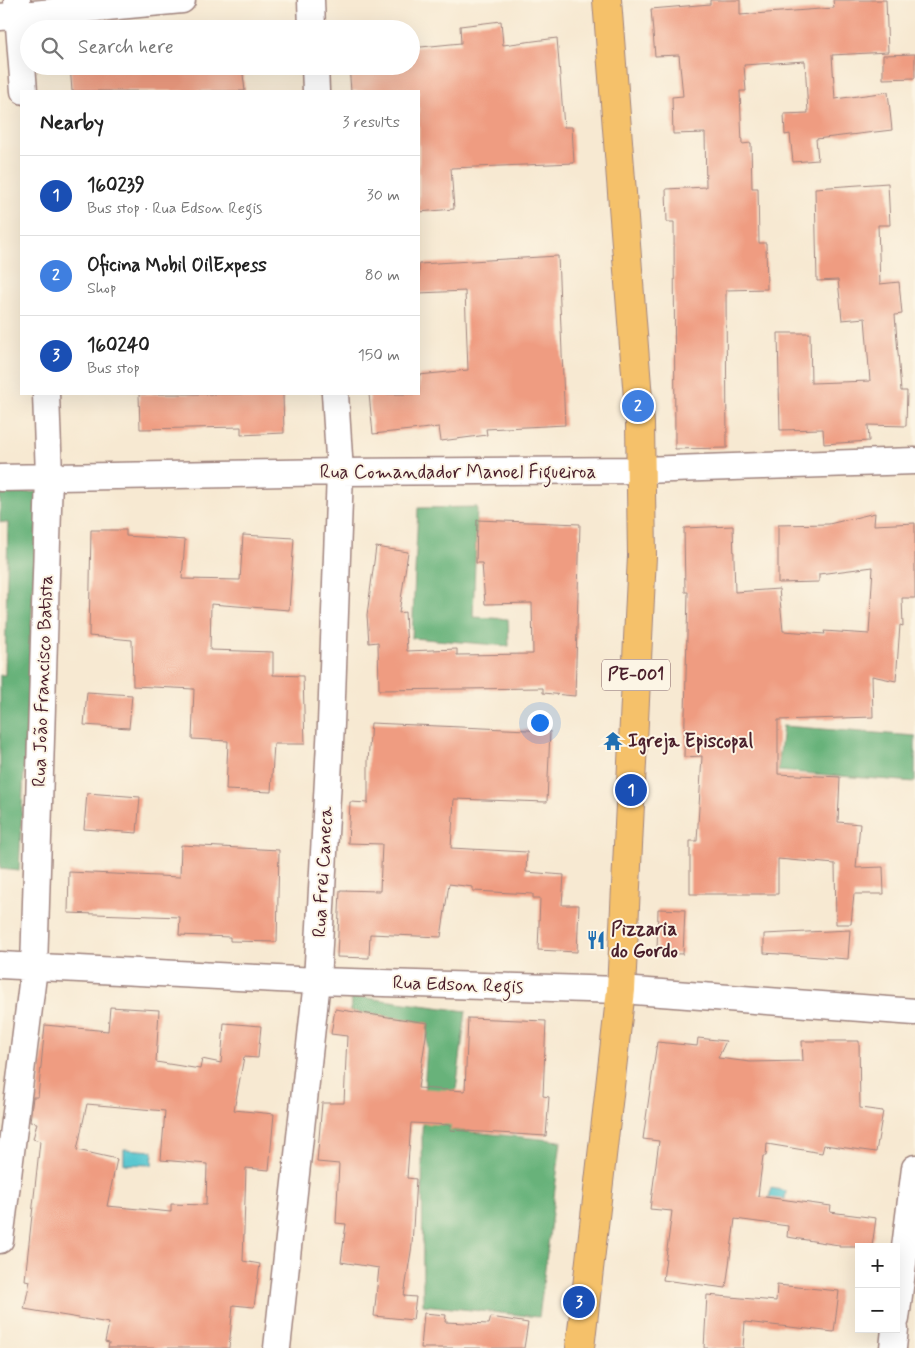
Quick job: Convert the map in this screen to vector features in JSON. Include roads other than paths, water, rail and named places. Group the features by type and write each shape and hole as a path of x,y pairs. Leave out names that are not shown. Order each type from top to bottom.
{"main road":[{"name":"PE-001","path":"580,1348 621,990 642,556 642,470 607,0"}],"street":[{"path":"20,64 12,11 182,0"},
{"path":"310,0 311,20"},
{"path":"22,75 24,90"},
{"path":"315,75 316,90"},
{"name":"Rua João Francisco Batista","path":"0,1240 34,968 49,476 46,395"},
{"name":"Rua Frei Caneca","path":"277,1348 317,981 331,724 340,472 335,395"},
{"name":"Rua Comandador Manoel Figueiroa","path":"0,478 340,472 642,470 915,461"},
{"name":"Rua Edson Regis","path":"0,965 317,981 621,990 915,1012"},
{"path":"900,1288 915,1168"},
{"path":"893,1348 895,1333"}],"water":[{"path":"124,1149 153,1151 152,1165 124,1164"},
{"path":"771,1188 786,1191 782,1217 767,1214"}],"place":[{"name":"Oficina Mobil OilExpess","path":"638,406"},
{"name":"Igreja Episcopal","path":"613,741"},
{"name":"160239","path":"631,790"},
{"name":"Pizzaria do Gordo","path":"596,940"},
{"name":"160240","path":"579,1302"}]}
